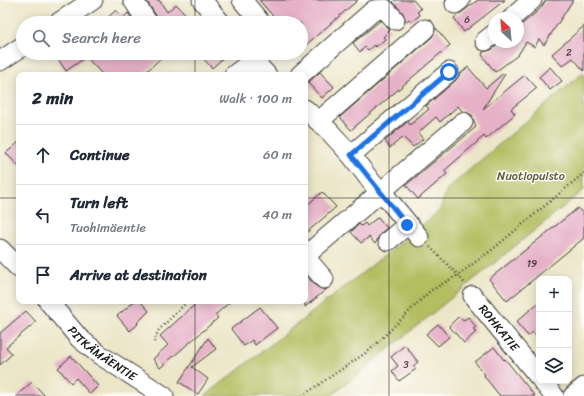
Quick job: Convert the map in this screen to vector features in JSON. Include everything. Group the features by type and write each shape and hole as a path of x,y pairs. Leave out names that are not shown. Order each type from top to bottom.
{"street":[{"path":"69,16 93,0"},
{"path":"202,0 215,16"},
{"path":"242,0 253,16"},
{"path":"519,12 532,0"},
{"path":"127,4 140,16"},
{"path":"303,72 374,10 385,9 394,20"},
{"path":"388,241 413,231 381,191 372,184 351,155 312,115 426,29"},
{"path":"0,61 16,51"},
{"path":"237,72 247,60"},
{"path":"253,60 264,72"},
{"path":"351,155 449,72"},
{"path":"308,253 463,122"},
{"path":"0,249 16,265"},
{"path":"308,260 324,280"},
{"name":"ROHKATIE","path":"473,296 536,373"},
{"name":"PITKÄMÄENTIE","path":"51,304 79,338 100,355 164,396"},
{"path":"544,384 554,396"},
{"path":"573,396 584,387"}],"path":[{"path":"302,396 370,350 430,292 493,249 584,173"},
{"path":"413,231 458,274 473,296"},
{"path":"154,342 158,331 185,304"}],"green space":[{"name":"Nuotiopuisto","path":"584,72 584,190 331,396 205,396 407,238 440,210 447,189"}],"building":[{"path":"146,0 159,0 167,12 176,4 187,16 156,16"},
{"path":"259,0 358,0 308,43 308,16 273,16"},
{"path":"395,0 413,0 421,9 417,12 420,15 411,22 409,19 406,22 403,13 393,2"},
{"path":"478,0 505,0 464,32 454,18"},
{"path":"546,0 573,0 544,45 539,39 535,47 526,42 524,45 524,22 540,9"},
{"path":"116,10 121,16 110,16"},
{"path":"381,20 390,30 383,37 385,39 376,47 374,45 368,50 365,47 360,52 353,43"},
{"path":"584,26 584,71 573,58 562,66 552,54"},
{"path":"436,28 450,45 351,130 340,117 432,37"},
{"path":"494,48 522,48 518,55 495,72 482,55 483,52"},
{"path":"59,60 82,60 66,71"},
{"path":"89,60 159,60 146,72 100,72"},
{"path":"205,60 221,60 212,68"},
{"path":"468,67 486,88 504,73 505,74 483,109 525,75 537,88 511,109 515,114 486,139 484,136 444,171 447,174 418,199 406,185 476,127 472,115 462,111 458,106 440,122 436,117 418,133 423,139 413,147 403,137 390,148 385,141 408,121 410,125 429,109 426,106 456,80"},
{"path":"550,67 562,81 550,90 539,77"},
{"path":"320,72 334,87 322,98 308,83"},
{"path":"16,145 16,164 6,153"},
{"path":"322,192 336,207 308,231 308,204"},
{"path":"578,208 584,215 584,238 507,301 489,279"},
{"path":"378,217 387,228 381,233 375,244 369,237 361,243 351,232 359,224 361,226 365,223 367,226"},
{"path":"308,277 316,286 321,289 327,289 305,307 305,304 308,304"},
{"path":"131,304 143,304 149,311 130,331 117,316"},
{"path":"196,304 228,304 215,315 218,318 160,368 153,359 168,345 160,336"},
{"path":"536,305 536,336 533,332 528,336 516,322"},
{"path":"260,307 277,328 255,345 252,340 244,346 231,329"},
{"path":"26,311 36,322 6,347 12,354 0,365 0,333"},
{"path":"458,317 464,320 468,317 476,327 473,329 476,332 464,343 449,326"},
{"path":"438,324 449,337 438,346 426,334"},
{"path":"208,338 216,349 192,367 208,379 198,394 179,382"},
{"path":"405,345 418,362 413,366 416,369 399,381 392,371 398,366 391,357"},
{"path":"494,347 535,396 500,396 475,362"},
{"path":"71,356 98,386 90,394 76,378 71,383 58,368"},
{"path":"32,382 45,396 16,396"}],"route":[{"path":"407,225 381,191 372,184 351,155 449,72"}]}
